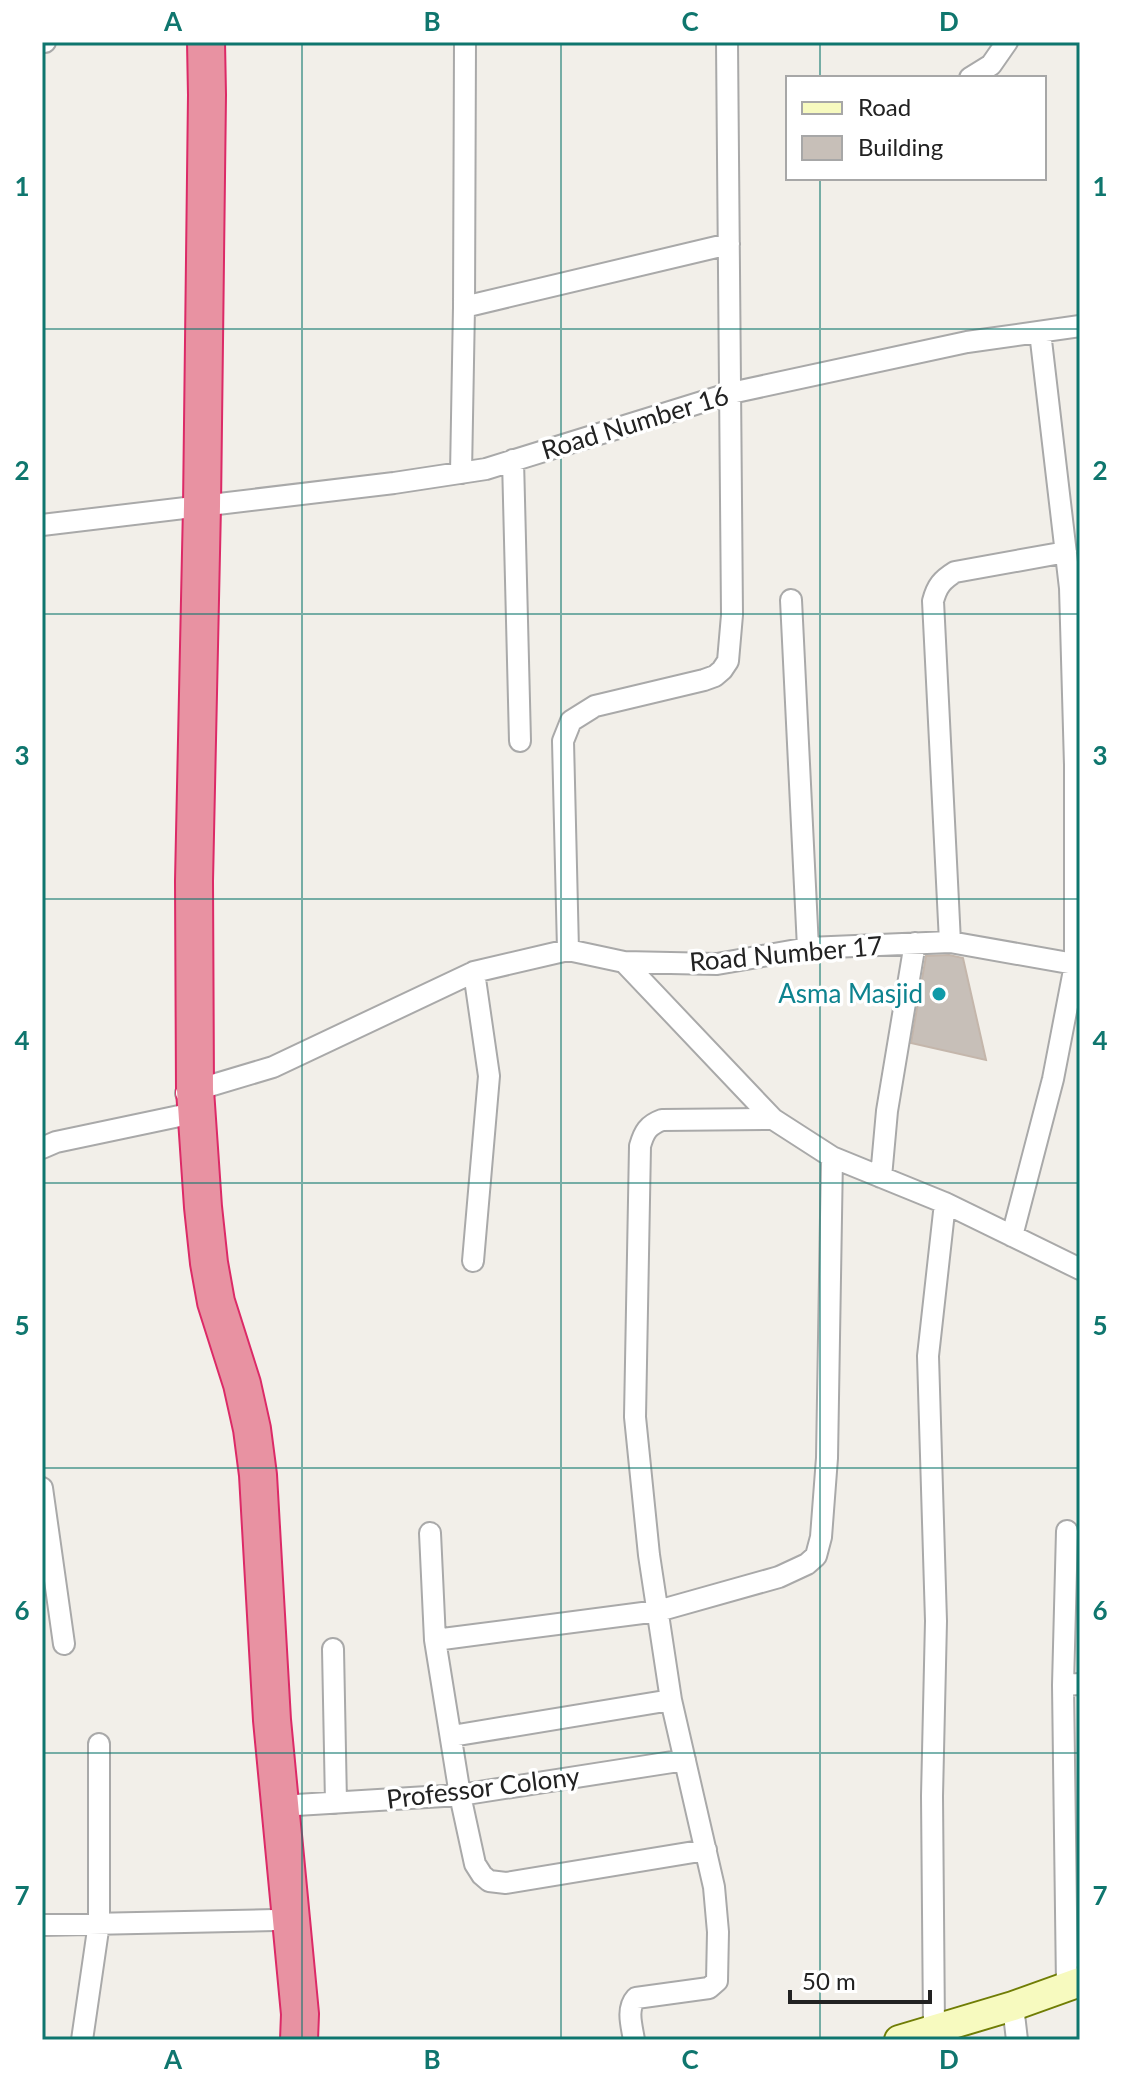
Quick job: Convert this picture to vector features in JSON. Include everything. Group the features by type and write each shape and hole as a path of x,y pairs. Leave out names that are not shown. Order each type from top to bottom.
{"highway":[{"path":"190,42 190,314 195,507"},
{"path":"206,42 181,1006 187,1099 189,1225 194,1268 235,1419 242,1463 260,1752 283,2040"},
{"path":"187,1099 216,1302 242,1384 258,1475 269,1676 300,2014 299,2040"}],"main road":[{"path":"899,2040 1074,1984"}],"street":[{"path":"461,473 465,42"},
{"path":"568,950 563,741 567,728 571,721 595,706 704,680 722,670 728,661 732,615 727,42"},
{"path":"973,76 991,65 1007,42"},
{"path":"464,307 729,244"},
{"name":"Road Number 16","path":"42,525 486,469 731,393 967,342 1080,326"},
{"path":"1012,1236 1053,1079 1077,965 1070,588 1040,332"},
{"path":"513,460 520,741"},
{"path":"950,942 933,601 936,589 943,579 955,572 1066,552"},
{"path":"791,600 808,948"},
{"name":"Road Number 17","path":"42,1148 273,1067 474,972 568,950 624,962 717,964 808,948 950,942 1077,965"},
{"path":"881,1177 887,1111 915,943"},
{"path":"624,962 773,1119 832,1157 945,1203 1080,1269"},
{"path":"473,1261 489,1076 474,972"},
{"path":"634,2040 630,2008 636,1998 709,1988 717,1981 718,1932 714,1887 671,1700 649,1555 635,1417 640,1146 650,1124 662,1120 773,1119"},
{"path":"435,1640 658,1611 779,1577 807,1564 816,1556 821,1537 827,1458 832,1157"},
{"path":"934,2028 932,1796 936,1621 928,1356 945,1203"},
{"path":"42,1488 64,1644"},
{"path":"1067,1531 1072,1685 1074,1984"},
{"path":"430,1533 435,1640 460,1795 475,1864 482,1875 489,1881 506,1883 706,1850"},
{"path":"333,1649 336,1803"},
{"path":"452,1736 671,1700"},
{"path":"82,2040 99,1923 99,1744"},
{"name":"Professor Colony","path":"280,1806 460,1795 685,1760"},
{"path":"42,1925 275,1920"},
{"path":"1013,2006 1017,2040"}],"building":[{"name":"Asma Masjid","path":"926,956 963,958 986,1060 911,1043"}],"place":[{"name":"Asma Masjid","path":"939,994"}]}
